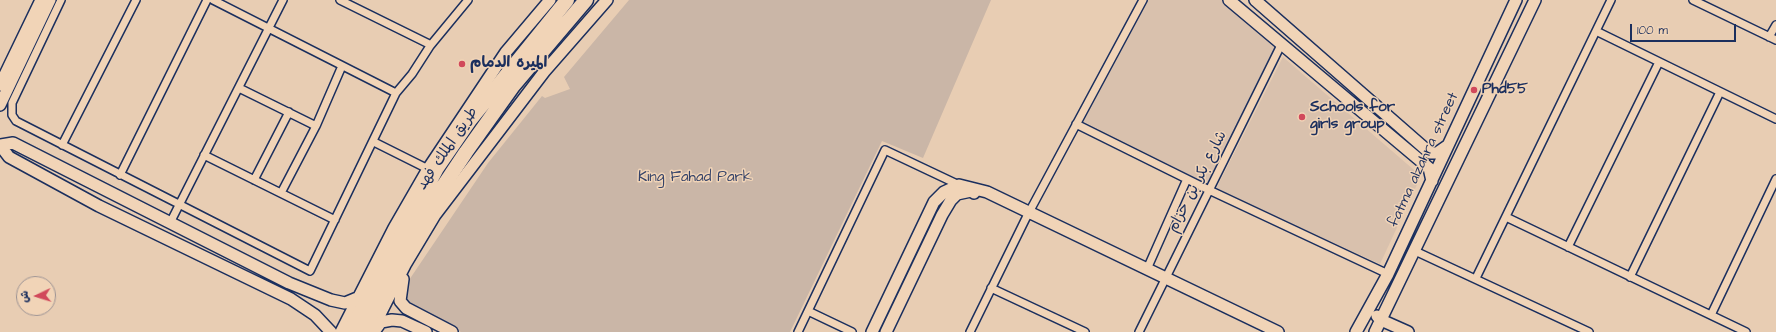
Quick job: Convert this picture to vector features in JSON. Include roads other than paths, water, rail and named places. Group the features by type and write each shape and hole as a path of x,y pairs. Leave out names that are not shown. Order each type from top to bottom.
{"highway":[{"name":"طريق الملك فهد","path":"350,332 397,240 437,168 470,120 567,0"},
{"name":"طريق الملك فهد","path":"362,332 426,212 512,86 586,0"},
{"path":"397,240 429,169 470,109 526,49"},
{"path":"435,215 512,86"}],"street":[{"path":"0,85 41,0"},
{"path":"0,105 50,0"},
{"path":"61,0 12,103 12,114 16,121 310,271 374,142 386,112 396,93 412,74 431,45 467,0"},
{"path":"62,145 136,0"},
{"path":"120,175 207,0"},
{"path":"213,0 396,93"},
{"path":"170,222 283,0"},
{"path":"340,0 431,45"},
{"path":"341,332 394,228 429,169 502,58 550,0"},
{"path":"372,332 405,265 435,215 544,72 607,0"},
{"path":"970,332 1027,215 1143,0"},
{"path":"1229,0 1429,168 1432,181"},
{"path":"1255,0 1430,153 1437,153 1448,146"},
{"name":"fatma alzahra street","path":"1356,332 1388,274 1516,0"},
{"path":"1375,332 1535,0"},
{"path":"1476,278 1611,0"},
{"path":"1693,0 1773,39 1776,25"},
{"path":"1596,31 1776,119"},
{"name":"شارع بكر بن حزام","path":"1138,332 1281,45"},
{"path":"1568,247 1659,62"},
{"path":"281,193 316,126 342,66"},
{"path":"239,88 316,126"},
{"path":"1630,277 1720,92"},
{"path":"254,180 289,112"},
{"path":"1076,124 1209,190 1388,274"},
{"path":"374,142 429,169"},
{"path":"331,332 315,315 291,300 99,206 9,157 0,145 13,143 289,283 331,300 345,303 357,298"},
{"path":"798,332 885,150 959,185 987,192 1027,215 1163,280 1278,332"},
{"path":"204,155 335,220"},
{"path":"1147,269 1187,179"},
{"path":"1711,315 1776,179"},
{"path":"872,332 934,202 944,192 959,185"},
{"path":"886,332 942,215 957,194 971,192 1027,215 1147,269 1163,280 1263,332"},
{"path":"1506,217 1746,332"},
{"path":"1415,251 1476,278 1589,332"},
{"path":"405,265 400,301 406,308 414,313 452,332"},
{"path":"991,288 1085,332"},
{"path":"1378,292 1376,315 1381,320 1408,332"},
{"path":"409,324 399,316 399,313 402,309 414,313"},
{"path":"808,311 852,332"},
{"path":"372,332 381,322 386,320 402,321 426,332"}],"place":[{"name":"الميره الدمام","path":"462,64"},
{"name":"Phd55","path":"1474,90"},
{"name":"Schools for girls group","path":"1302,117"}],"park label":[{"name":"King Fahad Park","path":"695,178"}]}
